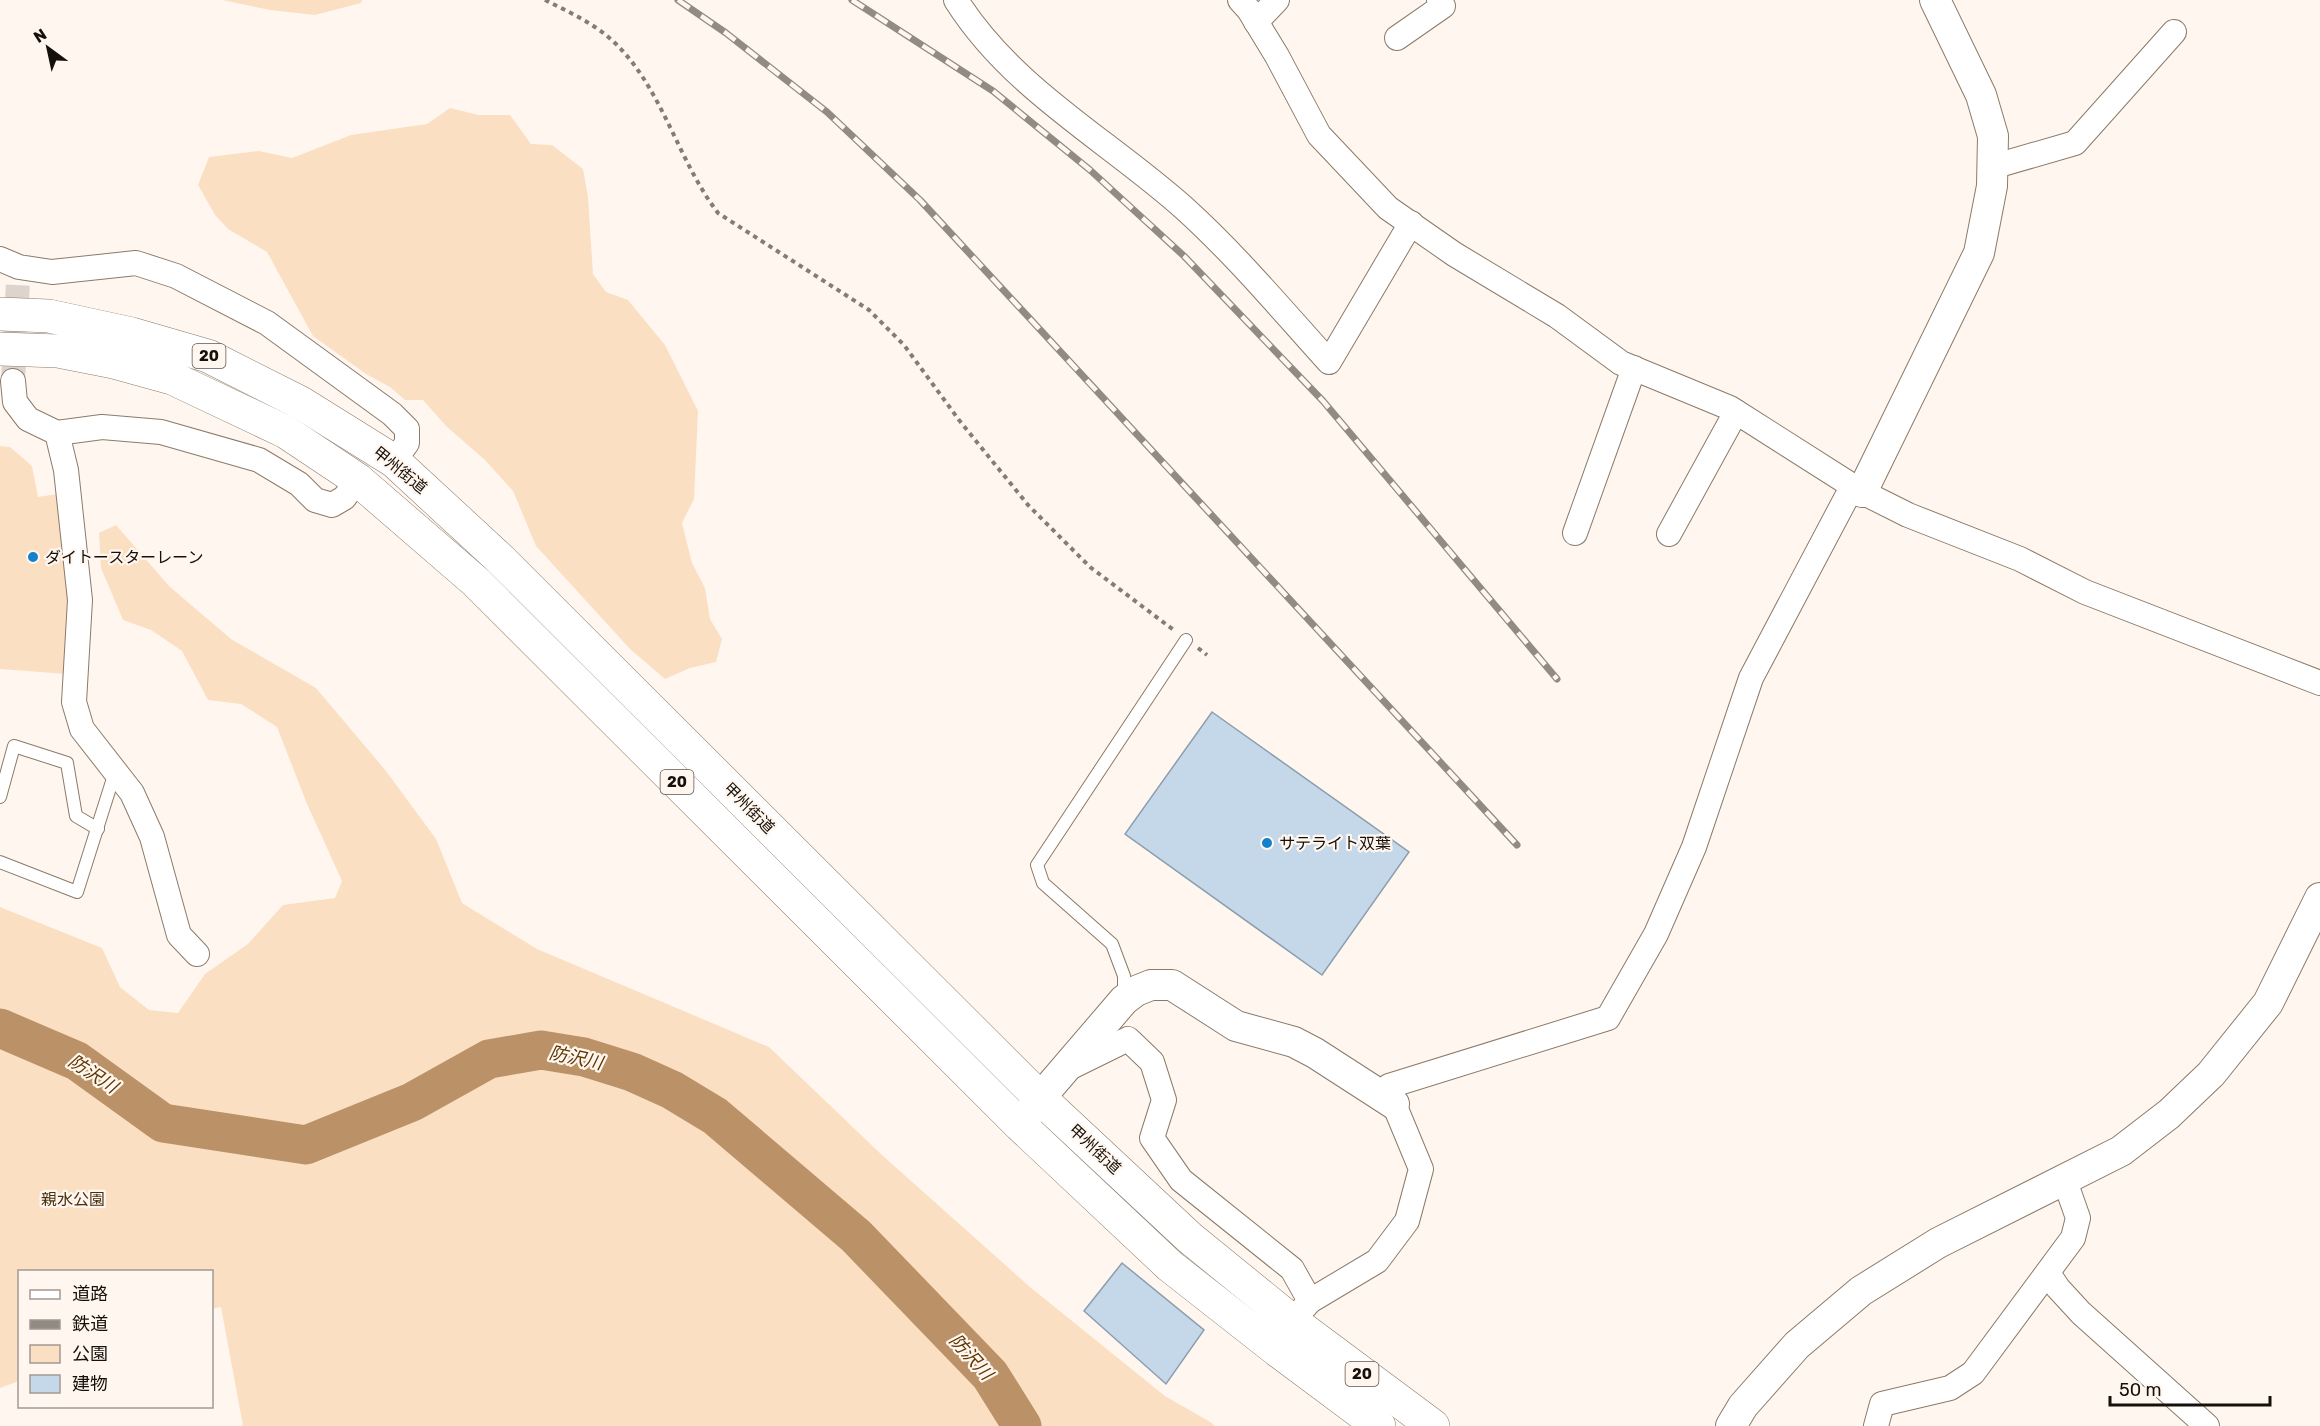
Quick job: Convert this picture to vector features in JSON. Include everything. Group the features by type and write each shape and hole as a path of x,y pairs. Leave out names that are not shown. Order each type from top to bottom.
{"highway":[{"name":"甲州街道","path":"0,314 49,316 132,334 208,356 301,402 394,461 499,558 1040,1098 1190,1238 1301,1311 1433,1426"},
{"name":"甲州街道","path":"0,349 58,351 114,362 172,378 286,432 358,480 476,582 1020,1125 1170,1266 1379,1426"}],"street":[{"path":"956,0 992,46 1028,84 1185,209 1248,273 1329,362 1411,223"},
{"path":"1240,0 1257,22 1277,56 1319,135 1388,208 1454,254 1557,316 1621,363 1736,412 1857,490 1908,515 2020,559 2085,592 2320,683"},
{"path":"1257,22 1277,0"},
{"path":"1062,1072 1128,1039 1152,1062 1164,1100 1152,1138 1181,1180 1292,1269 1301,1311 1377,1261 1407,1221 1421,1169 1394,1104 1389,1086 1608,1018 1656,934 1694,847 1751,678 1857,490 1979,253 1992,186 1993,136 1981,95 1935,0"},
{"path":"1397,38 1445,2"},
{"path":"1992,167 2075,143 2174,32"},
{"path":"13,269 52,272 136,263 176,276 267,323 392,414 407,429 407,443 394,461"},
{"path":"1575,533 1634,369"},
{"path":"13,381 15,402 28,419 57,433 102,426 160,432 259,460 299,484 315,500 332,505 344,498 358,480"},
{"path":"1669,534 1736,412"},
{"path":"57,433 66,470 80,600 74,702 82,729 132,794 153,837 179,935 197,954"},
{"path":"1731,1426 1743,1406 1797,1346 1861,1291 1938,1243 2121,1151 2169,1114 2211,1074 2268,1003 2320,898"},
{"path":"1020,1125 1040,1098 1124,1000 1136,991 1151,985 1172,985 1236,1026 1294,1042 1394,1104"},
{"path":"1876,1426 1882,1404 1950,1388 1973,1373 2073,1238 2078,1218 2065,1181"},
{"path":"2048,1274 2081,1313 2207,1426"}],"lane":[{"path":"1124,1000 1124,976 1112,944 1043,883 1037,865 1186,640"},
{"path":"0,797 14,746 67,763 76,816 98,829"},
{"path":"0,862 77,892 115,772"}],"path":[{"path":"545,0 587,21 618,46 644,80 701,192 718,213 868,310 904,345 959,420 1028,505 1090,567 1207,655"}],"green space":[{"path":"222,0 362,0 361,3 315,15 270,10"},
{"path":"450,108 479,115 510,115 531,144 552,145 583,169 588,197 593,274 606,292 628,300 665,345 698,411 694,499 682,523 692,563 705,588 710,619 722,639 716,662 690,668 665,679 630,649 536,546 513,491 485,460 446,426 423,400 405,400 390,387 366,374 313,336 267,252 228,229 215,215 198,185 209,157 259,151 292,158 351,135 427,124"},
{"name":"ダイトースターレーン","path":"0,446 10,447 32,466 38,497 57,494 68,582 66,674 0,669"},
{"name":"親水公園","path":"116,525 169,586 231,639 316,688 386,771 436,839 462,903 537,949 769,1047 882,1155 1030,1287 1165,1396 1214,1426 243,1426 221,1307 213,1309 213,1270 18,1270 18,1381 0,1388 0,907 102,948 120,987 149,1010 178,1013 205,974 248,944 283,905 335,898 342,881 307,804 277,727 241,704 208,700 182,651 151,630 123,620 101,568 99,533"}],"building":[{"name":"サテライト双葉","path":"1212,712 1409,852 1322,975 1125,834"},
{"path":"1122,1263 1204,1330 1166,1384 1084,1311"}],"waterway":[{"name":"防沢川","path":"0,1028 77,1061 163,1123 306,1145 412,1102 489,1059 541,1050 584,1057 632,1072 672,1090 715,1116 856,1236 990,1375 1022,1426"}],"tunnel":[{"path":"13,381 18,281"}],"railway":[{"path":"678,0 726,33 827,112 920,200 1517,845"},
{"path":"852,0 993,91 1090,170 1184,256 1323,401 1557,679"}],"place":[{"name":"ダイトースターレーン","path":"33,557"},
{"name":"サテライト双葉","path":"1267,843"}]}
